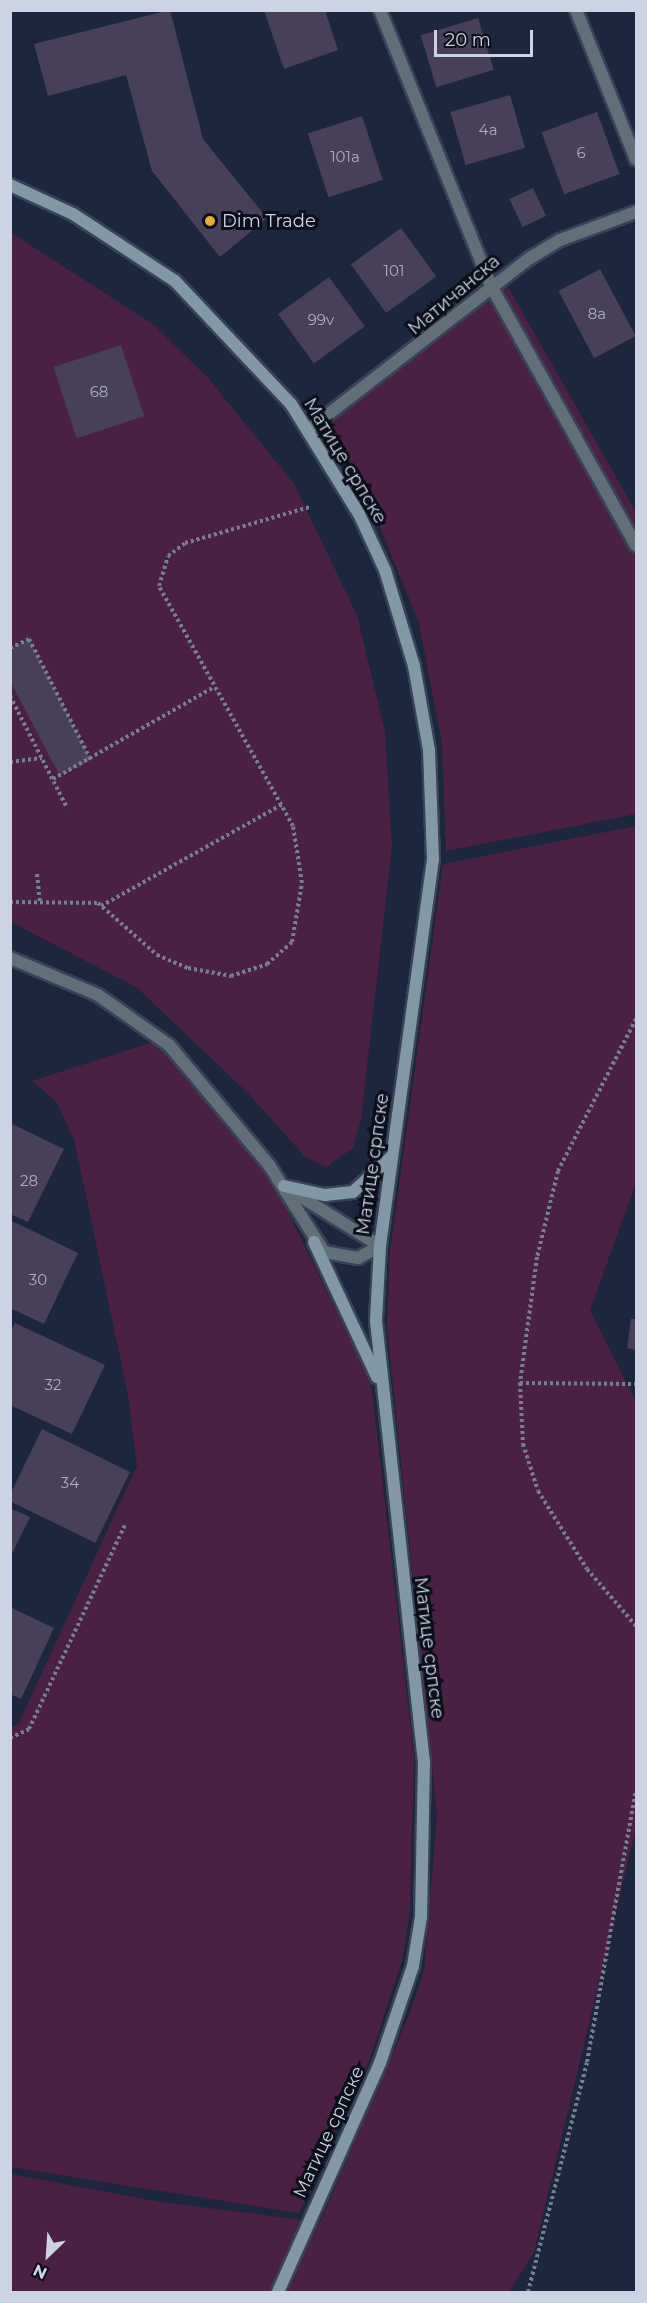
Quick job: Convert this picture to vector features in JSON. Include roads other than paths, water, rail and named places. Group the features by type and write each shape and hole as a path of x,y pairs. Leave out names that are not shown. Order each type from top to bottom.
{"main road":[{"name":"Матице српске","path":"10,185 81,218 176,281 276,384 308,430 359,514 384,570 414,666 429,750 433,859 380,1246 376,1321 424,1761 421,1917 413,1966 380,2063 278,2292"},
{"path":"284,1186 325,1195 353,1192 393,1155"},
{"path":"314,1242 382,1387"}],"street":[{"path":"380,10 491,286 636,545"},
{"path":"576,10 636,159"},
{"name":"Матичанска","path":"308,430 454,321 491,286 560,240 636,212"},
{"path":"10,958 98,995 169,1045 284,1186 314,1242 324,1252 358,1258 380,1246 284,1186"}],"place":[{"name":"Dim Trade","path":"210,221"}]}
